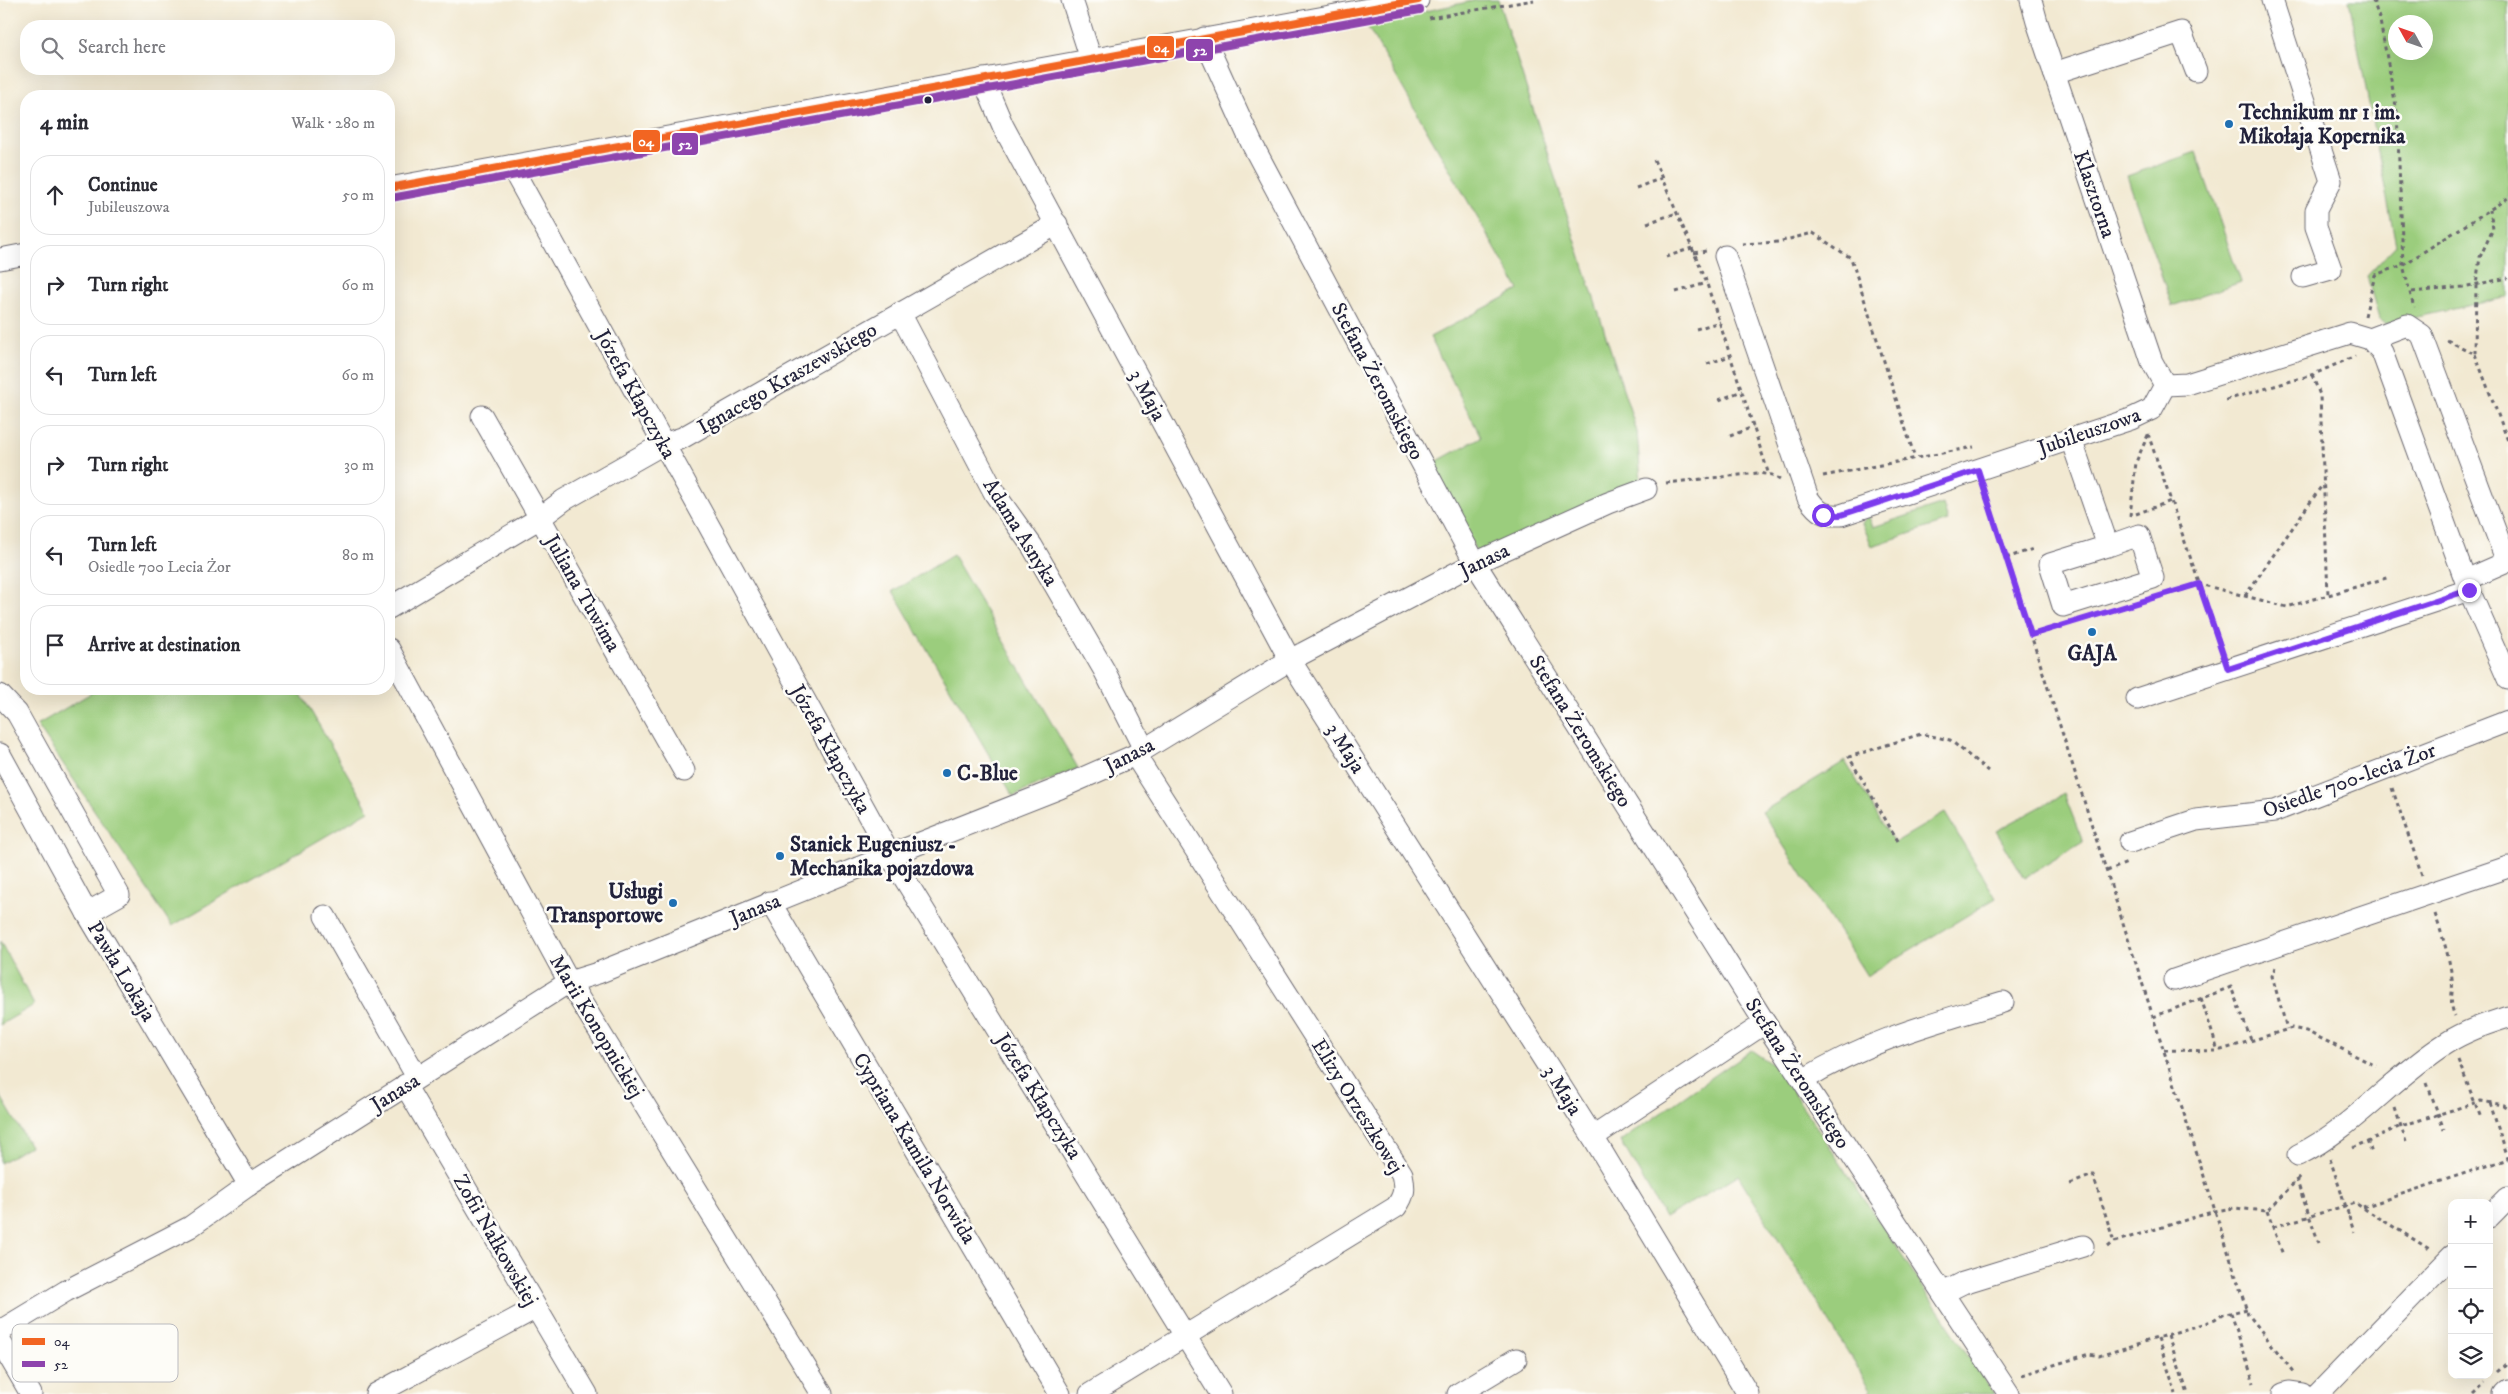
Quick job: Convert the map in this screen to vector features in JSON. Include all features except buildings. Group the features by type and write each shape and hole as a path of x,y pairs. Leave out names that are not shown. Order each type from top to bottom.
{"street":[{"path":"1072,0 1091,59"},
{"path":"395,187 1418,0"},
{"name":"Klasztorna","path":"2031,0 2152,362 2165,385"},
{"path":"2272,0 2331,181 2316,210 2316,227 2331,269 2303,277"},
{"path":"2054,73 2181,32 2196,71"},
{"name":"Stefana Żeromskiego","path":"1204,38 1252,144 1475,563 1765,1023 2009,1394"},
{"name":"3 Maja","path":"983,80 1003,126 1290,660 1593,1137 1748,1394"},
{"name":"Józefa Kłapczyka","path":"511,166 890,854 1222,1394"},
{"name":"Ignacego Kraszewskiego","path":"395,604 540,518 564,500 663,444 682,438 1056,224"},
{"name":"Jubileuszowa","path":"1725,250 1808,498 1816,510 1823,515 1841,515 2071,439 2147,425 2152,408 2165,385"},
{"path":"0,259 20,255"},
{"name":"Adama Asnyka","path":"900,313 995,494 1032,546 1104,670 1140,752"},
{"path":"2138,699 2467,585 2507,562 2422,334 2407,325 2365,336 2350,333 2187,384 2165,385"},
{"path":"2365,336 2382,352 2467,585 2508,679"},
{"name":"Juliana Tuwima","path":"482,416 684,771"},
{"path":"2071,439 2108,546"},
{"name":"Janasa","path":"0,1331 66,1291 190,1227 249,1185 569,982 598,973 770,902 1060,788 1140,752 1290,660 1475,563 1608,503 1646,489"},
{"path":"2139,535 2153,578 2063,606 2050,564 2108,546 2139,535"},
{"name":"Marii Konopnickiej","path":"395,660 569,982 822,1394"},
{"path":"0,696 17,713 118,895 87,913"},
{"name":"Osiedle 700-lecia Żor","path":"2130,842 2196,820 2275,811 2508,721"},
{"name":"Elizy Orzeszkowej","path":"1090,1394 1396,1207 1403,1198 1406,1189 1402,1174 1140,752"},
{"name":"Pawła Lokaja","path":"0,754 87,913 249,1185"},
{"path":"2174,980 2508,867"},
{"name":"Cypriana Kamila Norwida","path":"770,902 1060,1394"},
{"name":"Zofii Nałkowskiej","path":"325,916 411,1081 536,1308 587,1394"},
{"path":"1803,1080 1826,1066 1893,1036 2003,1002"},
{"path":"2301,1165 2323,1143 2444,1045 2470,1030 2508,1017"},
{"path":"1593,1137 1765,1023"},
{"path":"2493,1213 2508,1198"},
{"path":"1943,1293 1964,1283 2083,1246"},
{"path":"2318,1394 2444,1255"},
{"path":"376,1394 536,1308"},
{"path":"0,1340 12,1361"},
{"path":"1458,1394 1516,1359"},
{"path":"24,1382 31,1394"},
{"path":"2504,1394 2508,1390"},
{"path":"2283,1394 2289,1392 2302,1394"}],"path":[{"path":"2373,0 2380,20 2397,112 2403,265 2412,292 2415,309"},
{"path":"1654,160 1707,284 1769,475"},
{"path":"1636,188 1662,178"},
{"path":"2226,400 2312,375 2355,356 2365,336 2375,275 2403,265 2508,198"},
{"path":"2490,210 2493,229 2480,257 2476,285 2475,354 2508,442"},
{"path":"1647,223 1677,213"},
{"path":"1694,253 1778,242 1813,233 1850,258 1915,458"},
{"path":"1666,257 1692,248"},
{"path":"2412,292 2476,285 2508,278"},
{"path":"1676,292 1707,284"},
{"path":"1696,329 1720,322"},
{"path":"2442,338 2475,354"},
{"path":"1707,364 1730,356"},
{"path":"2312,375 2320,395 2328,595"},
{"path":"1719,400 1742,391"},
{"path":"2130,516 2136,462 2147,425"},
{"path":"2147,425 2228,669"},
{"path":"1730,436 1753,427"},
{"path":"1819,477 1978,446"},
{"path":"1978,470 2247,1309 2295,1374"},
{"path":"1646,489 1668,482 1758,473 1781,480 1786,478"},
{"path":"2245,596 2324,484"},
{"path":"2162,595 2199,584 2287,607 2390,577"},
{"path":"2031,635 2059,626"},
{"path":"1898,841 1849,758 1921,734 1950,740 1988,770"},
{"path":"2385,768 2449,956 2453,984 2450,1006 2458,1024"},
{"path":"2153,1016 2231,987 2251,1040"},
{"path":"2201,998 2218,1051"},
{"path":"2164,1050 2218,1051 2292,1028 2306,1031 2376,1066"},
{"path":"2458,1051 2458,1058 2481,1118"},
{"path":"2420,1064 2444,1130"},
{"path":"2389,1088 2406,1142"},
{"path":"2362,1207 2508,1159 2490,1102"},
{"path":"2350,1148 2401,1126 2475,1103 2490,1102 2504,1105 2508,1108"},
{"path":"2321,1163 2331,1157 2354,1232"},
{"path":"2268,1211 2296,1179 2301,1165"},
{"path":"2070,1184 2093,1175 2114,1242"},
{"path":"2296,1179 2319,1243"},
{"path":"2273,1227 2355,1203 2444,1255"},
{"path":"2108,1247 2114,1242 2215,1211 2234,1208 2268,1211"},
{"path":"2268,1211 2283,1255"},
{"path":"2020,1376 2090,1354 2099,1356 2247,1309"},
{"path":"2231,1313 2254,1383"},
{"path":"2168,1335 2188,1394"},
{"path":"2158,1338 2176,1394"}],"green space":[{"path":"1477,0 1498,0 1637,432 1641,481 1477,553 1432,464 1481,437 1430,337 1519,290 1366,24"},
{"path":"2349,0 2508,0 2508,297 2386,324 2379,319 2367,276 2396,245"},
{"path":"2196,152 2241,282 2172,306 2127,176"},
{"path":"1943,504 1948,521 1872,546 1862,523 1868,515 1873,527"},
{"path":"953,555 1078,768 1013,796 893,591"},
{"path":"88,695 301,695 369,811 172,926 37,725"},
{"path":"1845,761 1894,843 1945,813 1996,898 1867,976 1762,812"},
{"path":"2064,794 2083,842 2024,878 1996,831"},
{"path":"0,941 34,1005 0,1025"},
{"path":"1751,1050 1777,1068 1994,1394 1867,1394 1872,1391 1738,1175 1665,1218 1621,1141"},
{"path":"0,1095 30,1146 0,1163"}],"transit line":[{"name":"04","path":"395,187 1418,0"},
{"name":"52","path":"395,197 1420,10"}],"place":[{"name":"Technikum nr 1 im. Mikołaja Kopernika","path":"2229,124"},
{"name":"GAJA","path":"2092,632"},
{"name":"C-Blue","path":"947,773"},
{"name":"Staniek Eugeniusz - Mechanika pojazdowa","path":"780,856"},
{"name":"Usługi Transportowe","path":"673,903"}],"route":[{"path":"1823,515 1841,515 1978,470 2031,635 2199,584 2228,669 2469,590"}]}
